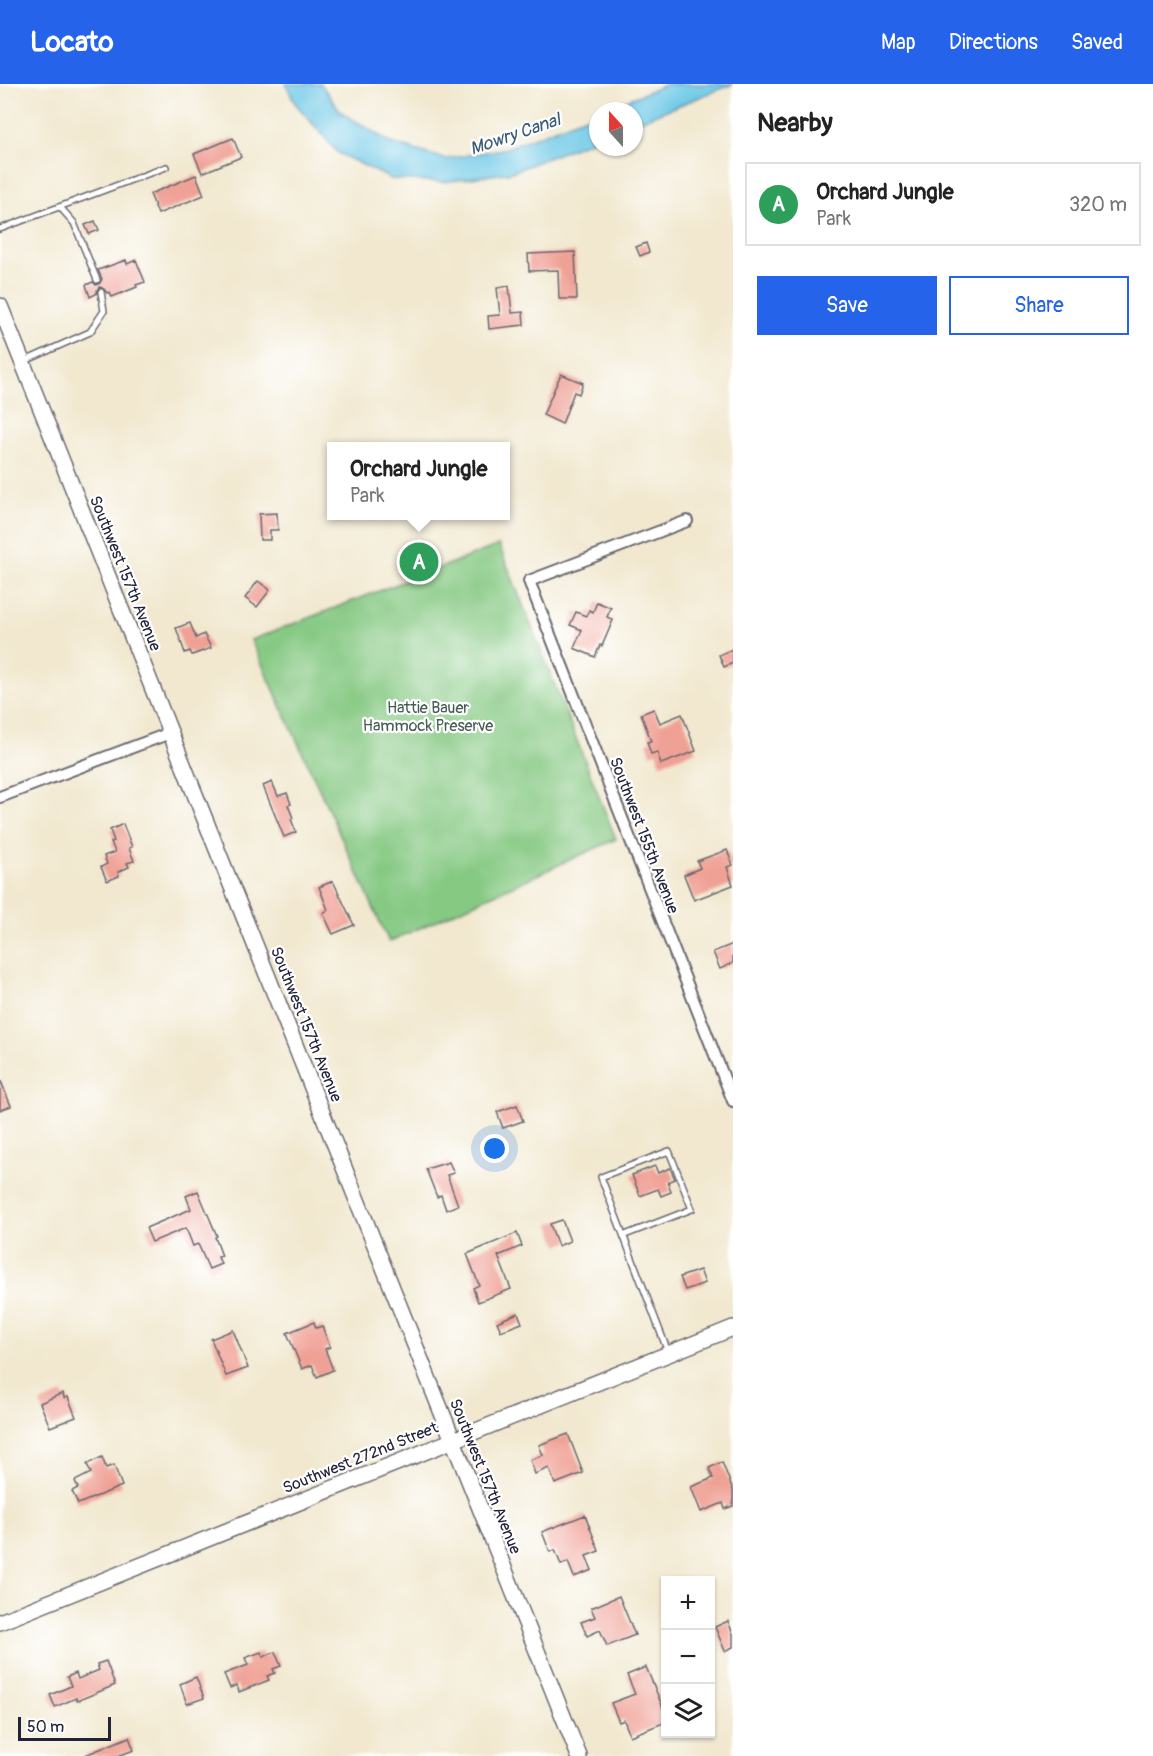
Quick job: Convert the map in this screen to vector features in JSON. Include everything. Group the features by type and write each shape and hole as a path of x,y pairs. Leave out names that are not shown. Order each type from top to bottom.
{"street":[{"name":"Southwest 157th Avenue","path":"0,306 579,1756"},
{"name":"Southwest 155th Avenue","path":"687,521 529,581 733,1101"},
{"path":"0,796 170,733"},
{"name":"Southwest 272nd Street","path":"0,1622 733,1328"}],"lane":[{"path":"0,229 166,167"},
{"path":"60,207 74,223 97,280"},
{"path":"22,362 90,332 104,311 101,292"},
{"path":"625,1235 692,1209 669,1151 602,1177 669,1354"}],"green space":[{"name":"Hattie Bauer Hammock Preserve","path":"499,545 616,839 389,942 251,640"}],"water":[{"path":"286,84 321,84 341,112 391,143 446,159 507,148 589,116 589,142 512,172 444,182 391,179 338,153 295,103"},
{"path":"667,84 733,84 643,119 643,102 622,102"}],"building":[{"path":"233,138 241,157 202,173 194,154"},
{"path":"196,175 204,195 158,214 150,194"},
{"path":"95,221 99,230 89,234 85,225"},
{"path":"646,243 649,252 640,256 636,247"},
{"path":"575,252 577,299 559,299 558,270 529,271 528,254"},
{"path":"126,260 127,264 136,260 145,282 112,297 110,292 107,293 100,287 96,294 90,297 86,285 93,282 96,285 100,283 102,279 98,270"},
{"path":"509,286 512,313 523,312 524,325 489,329 488,316 500,315 497,288"},
{"path":"561,374 583,383 579,394 574,392 562,424 543,415"},
{"path":"277,513 278,530 270,530 270,540 260,540 259,514"},
{"path":"258,581 270,590 257,607 245,598"},
{"path":"597,602 611,608 607,617 613,620 595,657 574,648 582,630 570,625 576,612 586,616 589,610 593,612"},
{"path":"190,623 196,638 204,634 211,648 192,655 190,651 185,653 176,628"},
{"path":"733,649 733,663 724,667 719,655"},
{"path":"654,709 660,723 682,714 696,751 661,764 657,752 651,754 647,742 651,741 641,714"},
{"path":"272,782 278,796 287,793 291,804 288,805 296,832 284,837 263,786"},
{"path":"123,824 132,847 129,848 134,861 127,863 129,867 118,872 119,876 107,881 101,867 107,864 104,856 115,852 110,830"},
{"path":"727,850 733,865 727,867 733,885 694,900 684,875 700,868 697,861"},
{"path":"333,881 354,925 333,934 323,913 328,910 319,887"},
{"path":"733,944 733,963 720,969 713,952"},
{"path":"0,1079 11,1106 0,1110"},
{"path":"517,1105 523,1121 503,1128 497,1112"},
{"path":"449,1162 454,1173 447,1175 458,1205 446,1210 441,1195 437,1197 426,1169"},
{"path":"655,1166 658,1173 670,1168 675,1179 668,1182 671,1192 661,1196 658,1189 640,1196 632,1175"},
{"path":"198,1191 217,1236 215,1237 222,1256 218,1257 221,1264 209,1269 198,1244 193,1246 186,1228 152,1242 146,1228 191,1209 186,1196"},
{"path":"562,1220 570,1241 558,1246 550,1224"},
{"path":"517,1233 522,1246 498,1256 511,1289 478,1302 473,1288 479,1285 467,1254"},
{"path":"700,1270 705,1283 685,1290 680,1277"},
{"path":"518,1313 522,1323 501,1331 497,1322"},
{"path":"314,1322 316,1328 322,1326 330,1347 325,1349 333,1370 317,1377 312,1365 302,1369 287,1333"},
{"path":"233,1330 248,1368 226,1376 211,1339"},
{"path":"63,1393 64,1398 68,1397 76,1417 50,1427 40,1403"},
{"path":"568,1434 583,1473 555,1484 549,1468 535,1474 530,1460 543,1455 539,1445"},
{"path":"102,1457 106,1468 114,1465 122,1486 78,1504 72,1491 78,1488 75,1481 91,1473 87,1464"},
{"path":"722,1462 733,1490 733,1506 725,1509 723,1503 701,1512 691,1487 713,1478 709,1468"},
{"path":"585,1515 599,1551 586,1556 592,1570 574,1577 568,1562 561,1565 555,1550 550,1552 542,1532"},
{"path":"619,1596 635,1635 607,1646 600,1630 587,1636 581,1622 595,1617 591,1608"},
{"path":"728,1621 733,1634 733,1647 725,1651 715,1627"},
{"path":"261,1652 263,1657 275,1652 281,1666 273,1669 275,1673 267,1676 269,1680 239,1692 237,1685 230,1688 224,1674 248,1665 245,1658"},
{"path":"106,1661 115,1685 77,1701 76,1698 55,1707 50,1695 71,1686 67,1677 76,1673 78,1679 99,1670 97,1664"},
{"path":"646,1667 661,1703 661,1724 630,1736 624,1720 619,1722 611,1703 635,1694 627,1675"},
{"path":"196,1677 204,1698 187,1704 180,1684"},
{"path":"129,1737 134,1750 118,1756 83,1756"}],"place":[{"name":"Orchard Jungle","path":"419,562"}],"water label":[{"name":"Mowry Canal","path":"515,134"}]}
